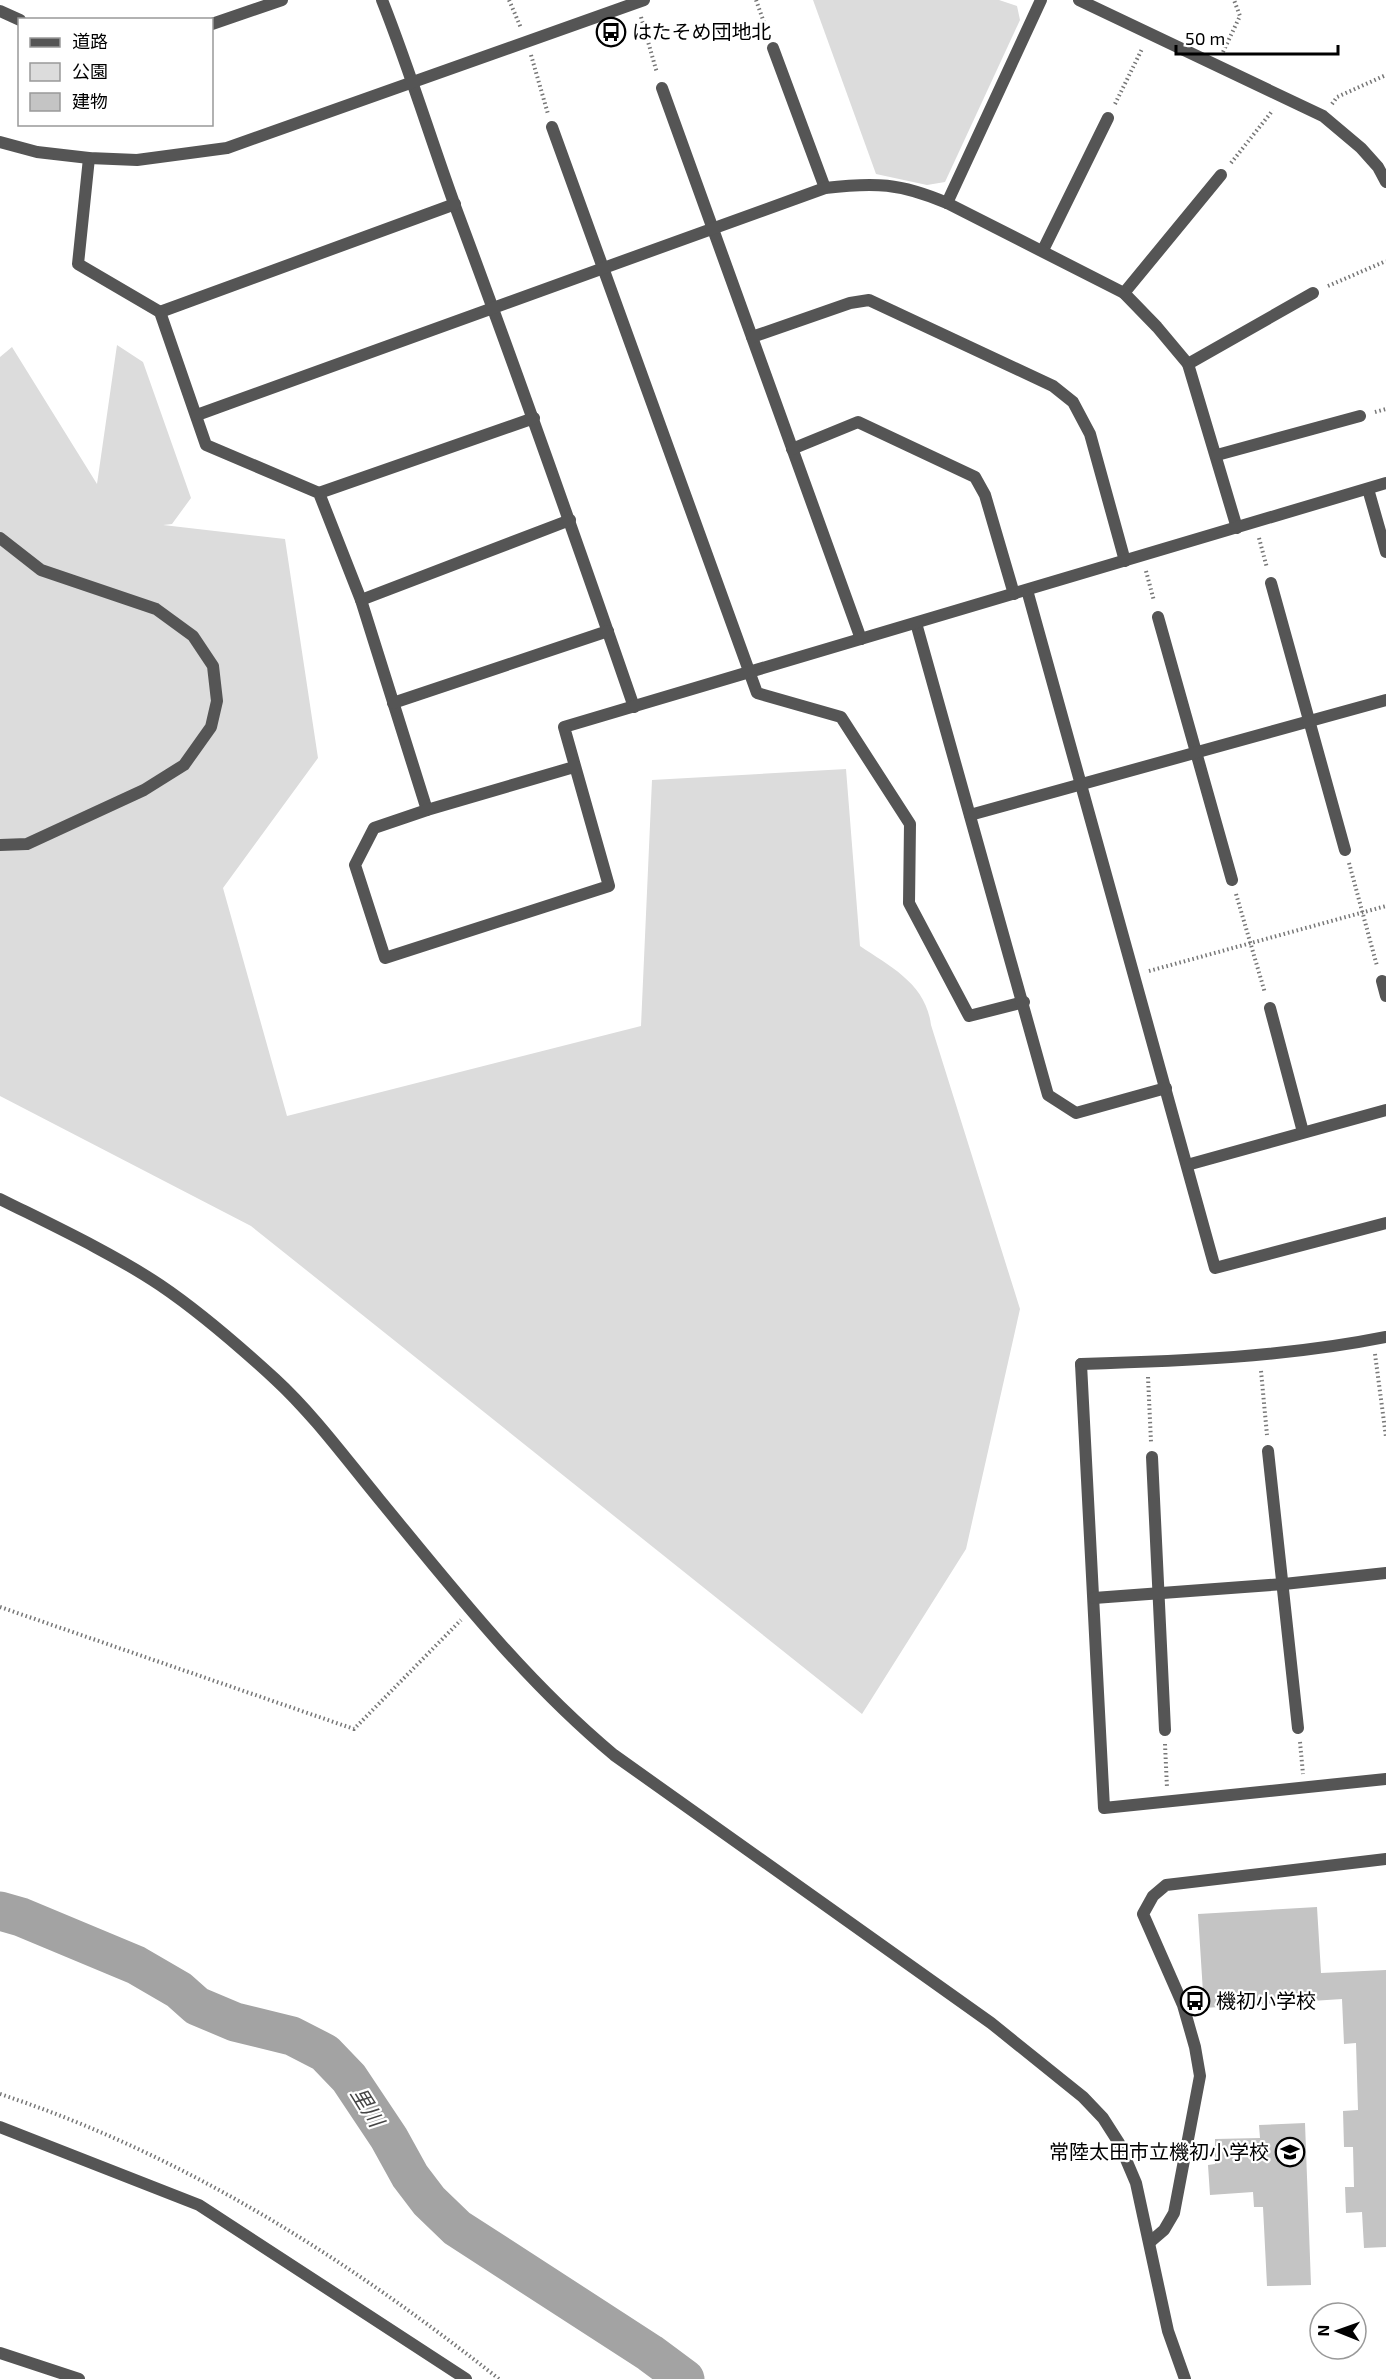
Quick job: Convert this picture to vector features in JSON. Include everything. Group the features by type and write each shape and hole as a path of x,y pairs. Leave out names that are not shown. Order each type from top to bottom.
{"street":[{"path":"213,24 282,0"},
{"path":"382,0 414,82 455,204 495,307 634,707"},
{"path":"946,203 1041,0"},
{"path":"1079,0 1323,116 1361,148 1378,167 1386,182"},
{"path":"0,142 37,152 89,158 137,160 227,148 640,1"},
{"path":"0,11 18,19"},
{"path":"773,48 825,188"},
{"path":"662,88 861,639"},
{"path":"1043,250 1108,118"},
{"path":"552,126 757,693 841,717 910,824 909,903 969,1016 1024,1002"},
{"path":"89,158 78,264 160,312 206,445 319,493 534,418"},
{"path":"1124,293 1221,175"},
{"path":"197,415 825,188 870,183 920,192 946,203 1043,250 1124,293 1188,364 1237,528"},
{"path":"160,312 455,204"},
{"path":"1188,364 1313,293"},
{"path":"752,337 850,303 869,300 1053,386 1073,402 1090,434 1125,561"},
{"path":"1217,455 1360,416"},
{"path":"792,449 858,422 975,477 985,495 1014,594"},
{"path":"574,767 374,828 355,865 386,958 609,886 564,728 1386,483"},
{"path":"1368,489 1386,552"},
{"path":"319,493 362,600 427,810"},
{"path":"362,600 570,520"},
{"path":"0,538 41,570 156,609 193,636 213,666 217,701 211,727 184,765 144,790 27,844 0,845"},
{"path":"1271,584 1345,850"},
{"path":"1027,590 1215,1268 1386,1223"},
{"path":"1158,617 1232,880"},
{"path":"916,623 1024,1002 1048,1095 1076,1113 1166,1089"},
{"path":"393,703 608,632"},
{"path":"970,815 1386,700"},
{"path":"1382,981 1386,996"},
{"path":"1270,1008 1303,1132"},
{"path":"1186,1165 1386,1110"},
{"path":"0,1199 159,1284 211,1324 277,1380 349,1462 470,1610 532,1681 574,1722 614,1755 992,2023 1083,2097 1103,2118 1119,2143 1136,2182 1168,2331 1185,2379"},
{"path":"1386,1337 1259,1354 1081,1364 1104,1808 1386,1779"},
{"path":"1268,1451 1298,1728"},
{"path":"1152,1457 1165,1731"},
{"path":"1094,1598 1284,1584 1386,1573"},
{"path":"1150,2242 1164,2230 1174,2212 1200,2076 1195,2047 1183,2005 1143,1914 1153,1896 1166,1885 1386,1860"},
{"path":"0,2127 199,2205 466,2379"},
{"path":"0,2353 79,2379"}],"path":[{"path":"509,0 527,41 552,126"},
{"path":"756,0 773,48"},
{"path":"1217,66 1240,16 1234,0"},
{"path":"640,1 662,88"},
{"path":"1108,118 1149,35"},
{"path":"1323,116 1337,98 1386,75"},
{"path":"1221,175 1283,98"},
{"path":"1313,293 1386,261"},
{"path":"1255,522 1271,584"},
{"path":"1141,556 1158,617"},
{"path":"1345,850 1382,981"},
{"path":"1232,880 1270,1008"},
{"path":"1134,975 1386,906"},
{"path":"1373,1340 1386,1437"},
{"path":"1259,1354 1268,1451"},
{"path":"1147,1362 1152,1457"},
{"path":"0,1607 354,1729 470,1610"},
{"path":"1298,1728 1304,1789"},
{"path":"1165,1731 1167,1803"}],"green space":[{"path":"813,0 999,0 1017,6 1020,20 945,182 927,185 876,174"},
{"path":"117,345 143,362 191,498 172,524 163,525 285,539 318,758 223,888 287,1116 641,1026 652,780 846,769 860,946 905,978 922,998 928,1011 1020,1309 966,1549 862,1714 251,1226 0,1096 0,357 12,347 97,484"}],"building":[{"path":"1317,1907 1321,1973 1386,1970 1386,2247 1364,2248 1362,2212 1346,2213 1345,2187 1354,2187 1353,2147 1344,2147 1343,2111 1358,2110 1356,2043 1344,2044 1342,1999 1204,2008 1198,1914"},
{"path":"1305,2123 1311,2285 1267,2286 1263,2207 1254,2207 1253,2192 1210,2195 1208,2165 1215,2164 1215,2139 1260,2138 1259,2125"}],"waterway":[{"name":"里川","path":"0,1911 21,1917 136,1965 179,1990 197,2006 235,2022 292,2036 325,2053 349,2078 389,2138 410,2176 429,2201 457,2228 650,2353 685,2379"}],"place":[{"name":"はたそめ団地北","path":"611,32"},
{"name":"機初小学校","path":"1195,2001"},
{"name":"常陸太田市立機初小学校","path":"1290,2152"}]}
